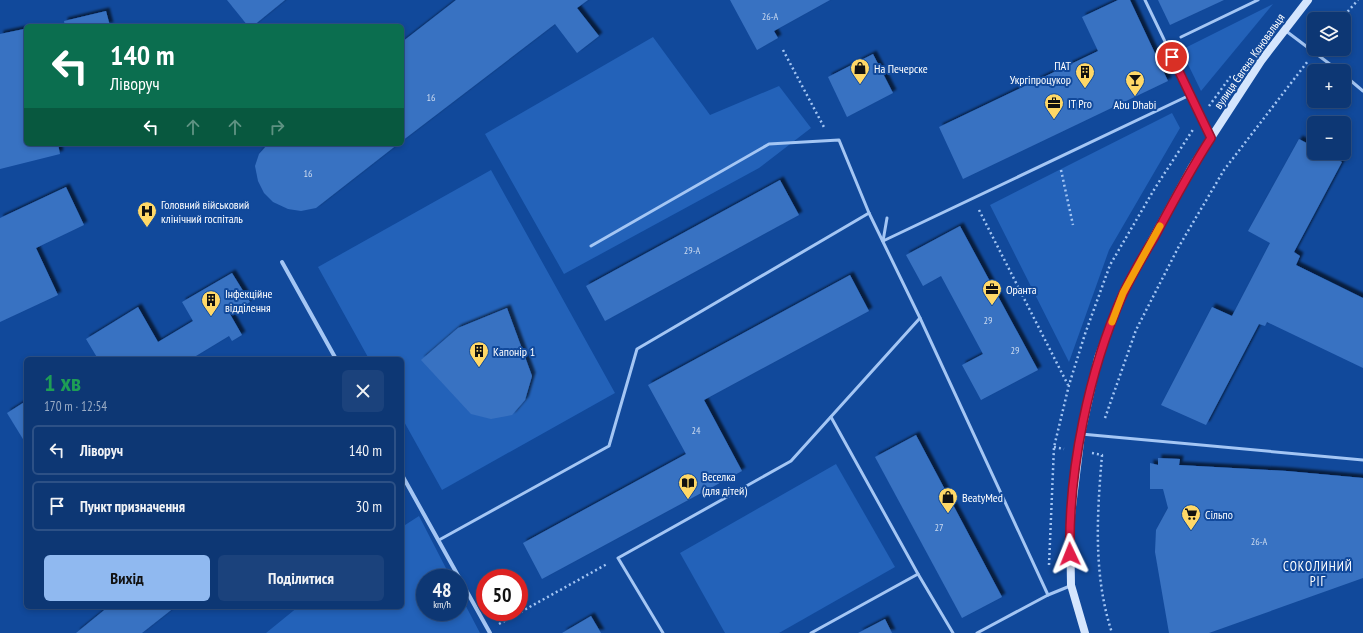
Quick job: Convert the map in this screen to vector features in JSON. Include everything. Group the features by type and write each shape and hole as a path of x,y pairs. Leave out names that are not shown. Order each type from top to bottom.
{"main road":[{"name":"вулиця Євгена Коновальця","path":"1085,633 1071,585 1070,523 1081,434 1098,358 1123,293 1192,167 1261,61 1308,0"}],"street":[{"path":"282,262 335,357"},
{"path":"404,479 489,631"}],"lane":[{"path":"1145,0 1211,138"},
{"path":"1181,37 1258,0"},
{"path":"1284,30 1307,48"},
{"path":"1318,56 1329,64"},
{"path":"1351,81 1363,91"},
{"path":"883,242 1190,95"},
{"path":"591,246 769,144 839,140 869,213 920,318 1048,595"},
{"path":"438,540 609,446 637,349 869,213"},
{"path":"883,242 887,218"},
{"path":"663,633 618,558 791,461 920,318"},
{"path":"831,417 918,574 953,633"},
{"path":"1081,434 1363,460"},
{"path":"811,633 918,574"},
{"path":"977,633 1048,595 1071,585"}],"path":[{"path":"1348,12 1358,0"},
{"path":"783,50 820,120"},
{"path":"1105,418 1136,330 1178,248 1224,170 1312,56"},
{"path":"1058,158 1074,225"},
{"path":"974,199 1069,385"},
{"path":"1054,447 1102,455 1097,544 1100,584 1112,633"},
{"path":"489,631 618,558"}],"shaded area":[{"path":"1273,4 1201,91 1181,50"},
{"path":"653,37 710,115 779,86 811,128 759,168 564,274 485,134"},
{"path":"1172,113 1180,128 1109,250 1069,362 990,205"},
{"path":"491,170 615,393 442,490 404,422 404,357 368,357 318,267"},
{"path":"836,464 895,567 779,633 725,633 680,553"},
{"path":"419,516 446,569 416,569 416,621 468,621 468,610 480,633 266,633 296,609 404,609 404,526"}],"building":[{"path":"227,0 285,0 255,24 246,24"},
{"path":"456,0 588,0 577,8 599,36 577,53 555,24 404,139 404,40"},
{"path":"730,0 830,0 774,31 778,38 757,50"},
{"name":"ПАТ Укргіпроцукор","path":"1118,0 1130,0 1168,81 963,179 939,127 1098,51 1082,17"},
{"path":"1158,0 1224,0 1170,25"},
{"path":"106,11 109,24 65,24 64,21"},
{"path":"24,29 24,146 58,146 60,154 0,169 0,34"},
{"name":"На Печерске","path":"873,54 893,93 847,117 828,77"},
{"path":"1299,139 1307,143 1307,160 1338,160 1342,162 1294,252 1300,256 1296,265 1363,298 1363,368 1267,322 1265,326 1259,324 1206,425 1161,405 1212,307 1232,316 1270,243 1248,231"},
{"path":"266,146 395,146 316,208 301,211 288,209 273,202 264,193 258,181 255,166 259,154"},
{"path":"780,180 799,215 605,321 586,286"},
{"path":"66,187 84,225 36,248 58,295 0,322 0,218"},
{"path":"960,226 1038,370 981,400 962,365 983,354 941,276 923,286 906,255"},
{"name":"Інфекційне відділення","path":"232,273 250,302 230,314 242,335 232,341 229,336 194,357 97,357 86,339 138,307 158,342 193,321 182,302"},
{"path":"850,275 869,311 704,400 742,471 542,579 523,543 686,454 648,385"},
{"name":"Капонір 1","path":"507,308 532,376 525,400 512,415 491,419 471,414 421,360 458,328"},
{"path":"24,402 24,441 7,413"},
{"path":"916,435 1002,597 962,618 875,457"},
{"path":"1158,458 1180,459 1179,465 1287,471 1363,478 1363,578 1209,633 1169,633 1155,552 1156,530 1168,508 1163,489 1150,489 1150,463 1158,465"},
{"path":"106,609 172,609 142,633 76,633"},
{"path":"591,616 601,633 562,633"},
{"path":"885,619 892,633 858,633"}],"slow traffic":[{"path":"1112,322 1123,293 1160,226"}],"place":[{"name":"На Печерске","path":"860,85"},
{"name":"ПАТ Укргіпроцукор","path":"1085,89"},
{"name":"Abu Dhabi","path":"1135,97"},
{"name":"IT Pro","path":"1054,120"},
{"name":"Головний військовий клінічний госпіталь","path":"147,228"},
{"name":"Оранта","path":"992,306"},
{"name":"Інфекційне відділення","path":"211,317"},
{"name":"Капонір 1","path":"479,368"},
{"name":"Веселка (для дітей)","path":"688,500"},
{"name":"BeatyMed","path":"948,514"},
{"name":"Сільпо","path":"1191,531"}],"district":[{"name":"СОКОЛИНИЙ РІГ","path":"1318,574"}],"route":[{"path":"1070,554 1070,523 1075,474 1081,434 1098,358 1123,293 1192,167 1211,138 1172,57"}]}
